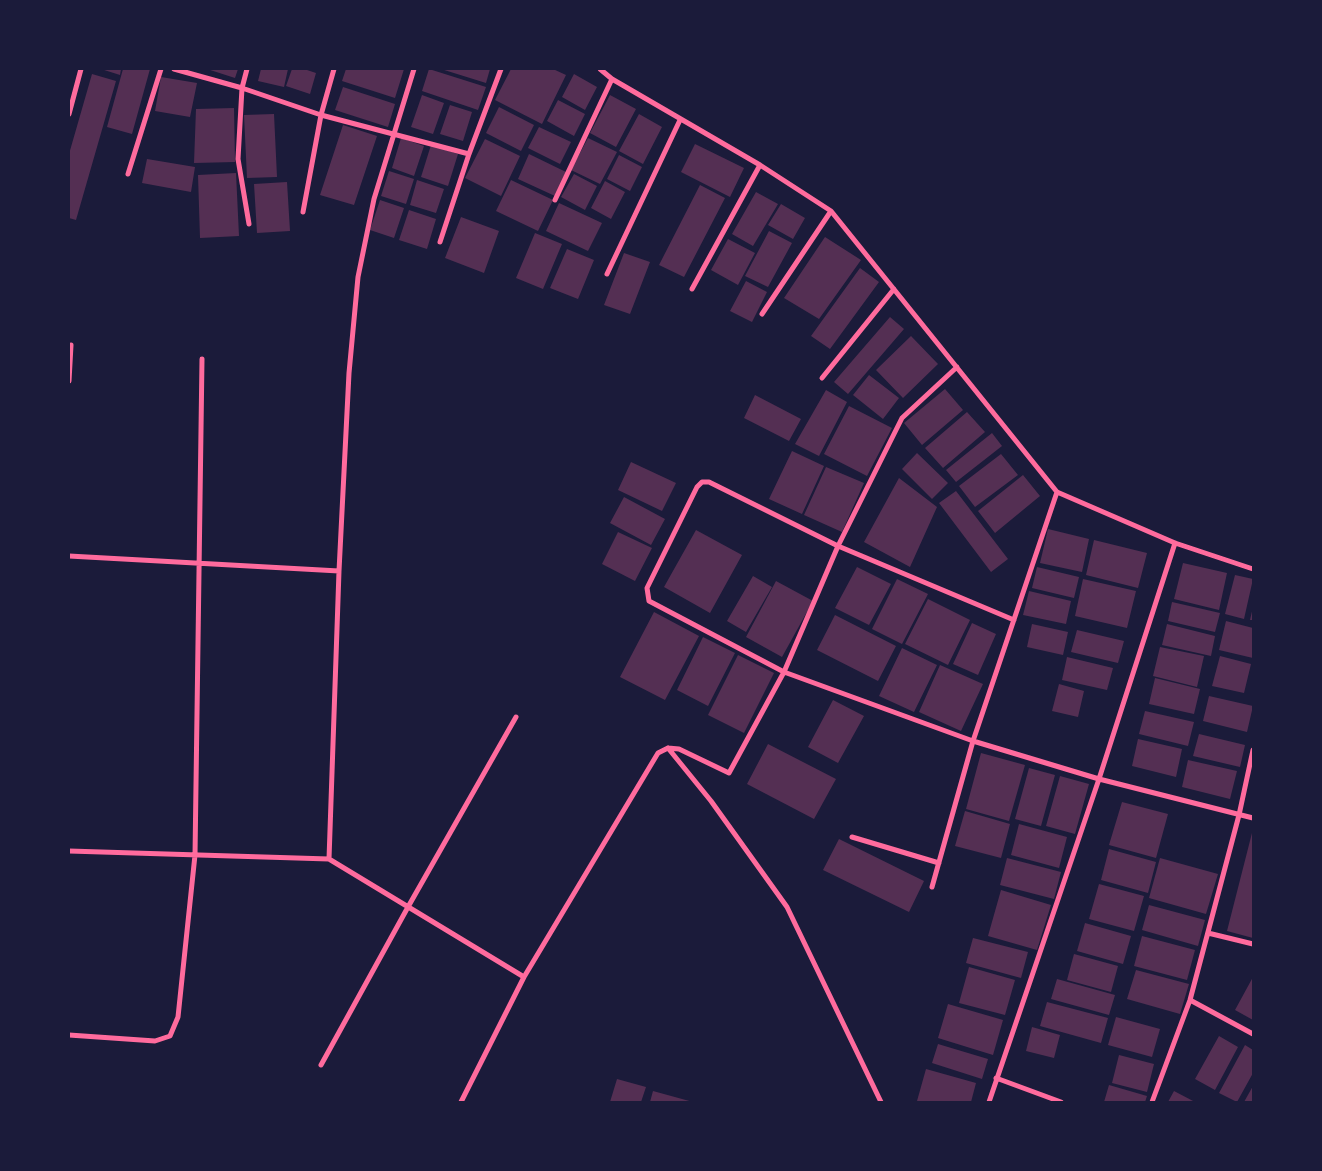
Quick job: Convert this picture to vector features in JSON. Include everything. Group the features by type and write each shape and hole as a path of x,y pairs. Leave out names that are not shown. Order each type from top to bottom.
{"street":[{"path":"69,114 81,69"},
{"path":"128,174 161,69"},
{"path":"174,69 242,88 321,115 469,154"},
{"path":"248,69 242,88 238,159 249,224"},
{"path":"303,212 321,115 334,69"},
{"path":"329,859 339,571 349,373 358,277 374,199 414,69"},
{"path":"440,242 469,154 501,69"},
{"path":"600,69 612,79 760,165 832,211 1057,492 1175,544 1253,569"},
{"path":"555,200 612,79"},
{"path":"607,274 680,120"},
{"path":"692,289 760,165"},
{"path":"762,314 832,211"},
{"path":"822,378 894,289"},
{"path":"69,381 71,346"},
{"path":"69,1036 156,1041 170,1036 178,1017 195,855 202,359"},
{"path":"461,1102 524,977 658,753 668,748 680,749 729,773 784,672 838,546 902,418 957,367"},
{"path":"1014,620 838,546 709,482 702,482 697,486 647,588 646,596 649,601 784,672 973,741 1099,779 1253,818"},
{"path":"932,887 973,741 1057,492"},
{"path":"989,1102 1099,779 1175,544"},
{"path":"69,556 339,571"},
{"path":"321,1065 516,717"},
{"path":"668,748 711,801 787,907 881,1102"},
{"path":"1152,1102 1190,1000 1239,815 1253,750"},
{"path":"852,837 939,863"},
{"path":"69,851 329,859 524,977"},
{"path":"1208,933 1253,944"},
{"path":"1190,1000 1253,1034"},
{"path":"996,1078 1061,1102"}],"building":[{"path":"101,69 121,69 120,75"},
{"path":"123,69 150,69 132,134 107,127"},
{"path":"207,69 238,69 235,78"},
{"path":"261,69 288,69 284,87 258,81"},
{"path":"292,69 304,69 316,73 310,94 286,86"},
{"path":"346,69 404,69 395,98 342,81"},
{"path":"429,69 486,87 478,110 422,91"},
{"path":"441,69 490,69 486,83"},
{"path":"511,69 553,69 566,75 542,124 495,100"},
{"path":"92,74 116,81 76,220 69,218 69,154"},
{"path":"574,74 597,87 585,110 562,97"},
{"path":"161,77 197,83 190,117 155,111"},
{"path":"343,87 395,104 388,127 335,110"},
{"path":"422,95 444,103 433,134 411,127"},
{"path":"610,95 636,109 616,147 590,133"},
{"path":"558,100 585,114 574,136 547,121"},
{"path":"450,105 472,112 463,141 440,134"},
{"path":"499,107 534,125 521,151 486,133"},
{"path":"234,108 235,162 194,163 196,109"},
{"path":"274,114 277,177 247,178 244,115"},
{"path":"639,114 662,127 643,164 619,151"},
{"path":"343,125 377,136 354,205 320,195"},
{"path":"539,127 571,142 560,164 528,148"},
{"path":"401,138 424,146 414,176 392,168"},
{"path":"588,138 617,152 600,184 571,170"},
{"path":"485,139 520,156 501,196 465,178"},
{"path":"695,144 744,168 730,197 681,172"},
{"path":"431,145 458,154 448,186 421,177"},
{"path":"529,154 566,172 555,196 518,179"},
{"path":"619,155 642,167 630,191 607,179"},
{"path":"147,159 195,167 191,192 142,183"},
{"path":"389,171 414,179 406,204 381,196"},
{"path":"236,173 239,236 200,238 198,175"},
{"path":"574,174 597,186 585,210 561,197"},
{"path":"417,180 444,189 436,213 410,205"},
{"path":"511,180 553,200 538,231 496,211"},
{"path":"605,181 625,192 611,219 591,208"},
{"path":"287,182 290,231 257,233 254,184"},
{"path":"700,185 725,198 684,277 659,265"},
{"path":"756,192 778,204 753,246 732,234"},
{"path":"380,200 404,208 394,238 370,230"},
{"path":"559,203 602,223 588,251 546,231"},
{"path":"781,204 805,218 793,239 768,225"},
{"path":"409,210 436,219 427,249 399,240"},
{"path":"461,217 499,231 484,273 445,258"},
{"path":"769,231 792,243 768,287 745,276"},
{"path":"535,233 562,244 543,289 516,278"},
{"path":"825,237 861,260 819,319 784,298"},
{"path":"728,239 755,253 738,285 711,270"},
{"path":"567,249 594,260 578,299 550,288"},
{"path":"624,253 650,262 630,314 604,305"},
{"path":"860,268 879,282 830,349 811,336"},
{"path":"746,281 767,292 752,322 730,311"},
{"path":"890,317 904,329 848,394 834,382"},
{"path":"911,336 938,364 903,398 876,370"},
{"path":"869,375 899,398 883,419 853,395"},
{"path":"945,389 963,410 922,445 904,423"},
{"path":"826,390 847,402 819,456 795,444"},
{"path":"755,395 801,419 789,441 744,418"},
{"path":"849,406 892,428 867,476 824,454"},
{"path":"967,412 985,432 943,468 925,448"},
{"path":"992,433 1002,446 956,482 946,470"},
{"path":"792,451 824,466 802,514 769,499"},
{"path":"917,453 948,483 932,499 902,469"},
{"path":"1001,454 1018,475 975,507 959,486"},
{"path":"631,462 676,483 662,511 618,490"},
{"path":"826,467 864,483 842,532 804,515"},
{"path":"1023,475 1040,496 995,533 978,511"},
{"path":"899,478 937,507 910,567 864,542"},
{"path":"956,491 1008,559 991,572 939,503"},
{"path":"624,497 665,519 651,545 610,523"},
{"path":"1048,529 1089,539 1082,572 1040,563"},
{"path":"696,530 742,555 710,613 664,587"},
{"path":"618,532 652,548 635,581 602,564"},
{"path":"1094,540 1147,553 1138,588 1086,575"},
{"path":"1183,563 1227,573 1219,610 1174,599"},
{"path":"857,567 891,584 869,625 835,608"},
{"path":"1037,567 1079,577 1074,598 1032,588"},
{"path":"1235,575 1253,579 1244,619 1225,614"},
{"path":"753,576 772,587 746,632 727,621"},
{"path":"897,579 928,594 902,644 872,629"},
{"path":"1083,579 1136,591 1127,628 1075,616"},
{"path":"776,581 813,601 782,657 746,637"},
{"path":"1029,591 1071,601 1066,624 1023,615"},
{"path":"928,599 970,620 948,665 905,644"},
{"path":"1172,602 1220,613 1215,632 1168,621"},
{"path":"1253,607 1253,620 1250,620"},
{"path":"654,612 699,636 665,700 620,677"},
{"path":"835,615 896,646 878,681 817,650"},
{"path":"1226,621 1253,628 1253,658 1219,650"},
{"path":"972,623 996,634 978,675 953,664"},
{"path":"1032,624 1068,632 1063,655 1027,647"},
{"path":"1167,624 1215,636 1211,656 1162,645"},
{"path":"1077,630 1124,641 1118,663 1071,652"},
{"path":"703,637 735,653 708,706 677,690"},
{"path":"1160,647 1204,656 1197,687 1153,676"},
{"path":"902,648 937,665 914,712 879,696"},
{"path":"738,655 774,673 744,733 708,715"},
{"path":"1220,656 1251,664 1244,693 1212,686"},
{"path":"1067,657 1113,668 1107,690 1062,680"},
{"path":"940,665 983,684 961,731 919,712"},
{"path":"1155,678 1200,689 1194,714 1149,704"},
{"path":"1059,684 1084,691 1078,717 1052,711"},
{"path":"1209,696 1253,706 1247,732 1203,721"},
{"path":"833,700 864,716 838,763 808,747"},
{"path":"1145,711 1194,722 1188,746 1139,734"},
{"path":"1199,734 1245,745 1240,767 1193,756"},
{"path":"1138,739 1182,749 1176,777 1132,766"},
{"path":"768,744 836,779 814,819 747,784"},
{"path":"981,753 1025,765 1009,821 966,809"},
{"path":"1188,760 1237,771 1230,799 1182,787"},
{"path":"1029,768 1055,775 1041,826 1015,819"},
{"path":"1060,776 1089,784 1075,834 1046,826"},
{"path":"1122,802 1168,814 1156,858 1109,845"},
{"path":"965,811 1010,824 1001,858 955,846"},
{"path":"1019,824 1067,837 1059,868 1011,855"},
{"path":"1253,829 1253,938 1227,931"},
{"path":"839,839 924,881 909,912 823,870"},
{"path":"1109,849 1156,862 1148,893 1101,880"},
{"path":"1007,858 1061,872 1054,899 1000,885"},
{"path":"1160,858 1218,874 1206,914 1149,898"},
{"path":"1099,884 1144,896 1134,931 1089,919"},
{"path":"1001,890 1051,905 1037,950 988,936"},
{"path":"1149,905 1205,920 1198,946 1142,930"},
{"path":"1085,923 1131,936 1123,964 1077,951"},
{"path":"1142,936 1195,950 1187,980 1134,966"},
{"path":"973,938 1028,952 1021,978 966,963"},
{"path":"1074,954 1118,966 1111,992 1067,980"},
{"path":"969,967 1015,980 1005,1015 959,1003"},
{"path":"1136,970 1189,984 1180,1014 1127,999"},
{"path":"1253,977 1253,1020 1235,1010"},
{"path":"1057,979 1115,995 1109,1015 1051,999"},
{"path":"1047,1002 1108,1018 1101,1043 1040,1026"},
{"path":"948,1004 1003,1020 993,1055 938,1038"},
{"path":"1116,1017 1160,1029 1152,1057 1108,1045"},
{"path":"1032,1027 1060,1035 1054,1058 1026,1051"},
{"path":"1219,1036 1238,1047 1215,1090 1195,1079"},
{"path":"938,1044 988,1059 982,1079 932,1063"},
{"path":"1245,1045 1253,1050 1253,1073 1237,1102 1219,1093"},
{"path":"1119,1055 1154,1064 1147,1092 1112,1083"},
{"path":"926,1069 976,1083 971,1102 917,1101"},
{"path":"617,1079 646,1087 641,1102 610,1102"},
{"path":"1109,1085 1147,1096 1145,1102 1104,1102"},
{"path":"1253,1086 1253,1102 1244,1102"},
{"path":"653,1091 693,1102 650,1102"},
{"path":"1174,1091 1195,1102 1168,1102"}]}
